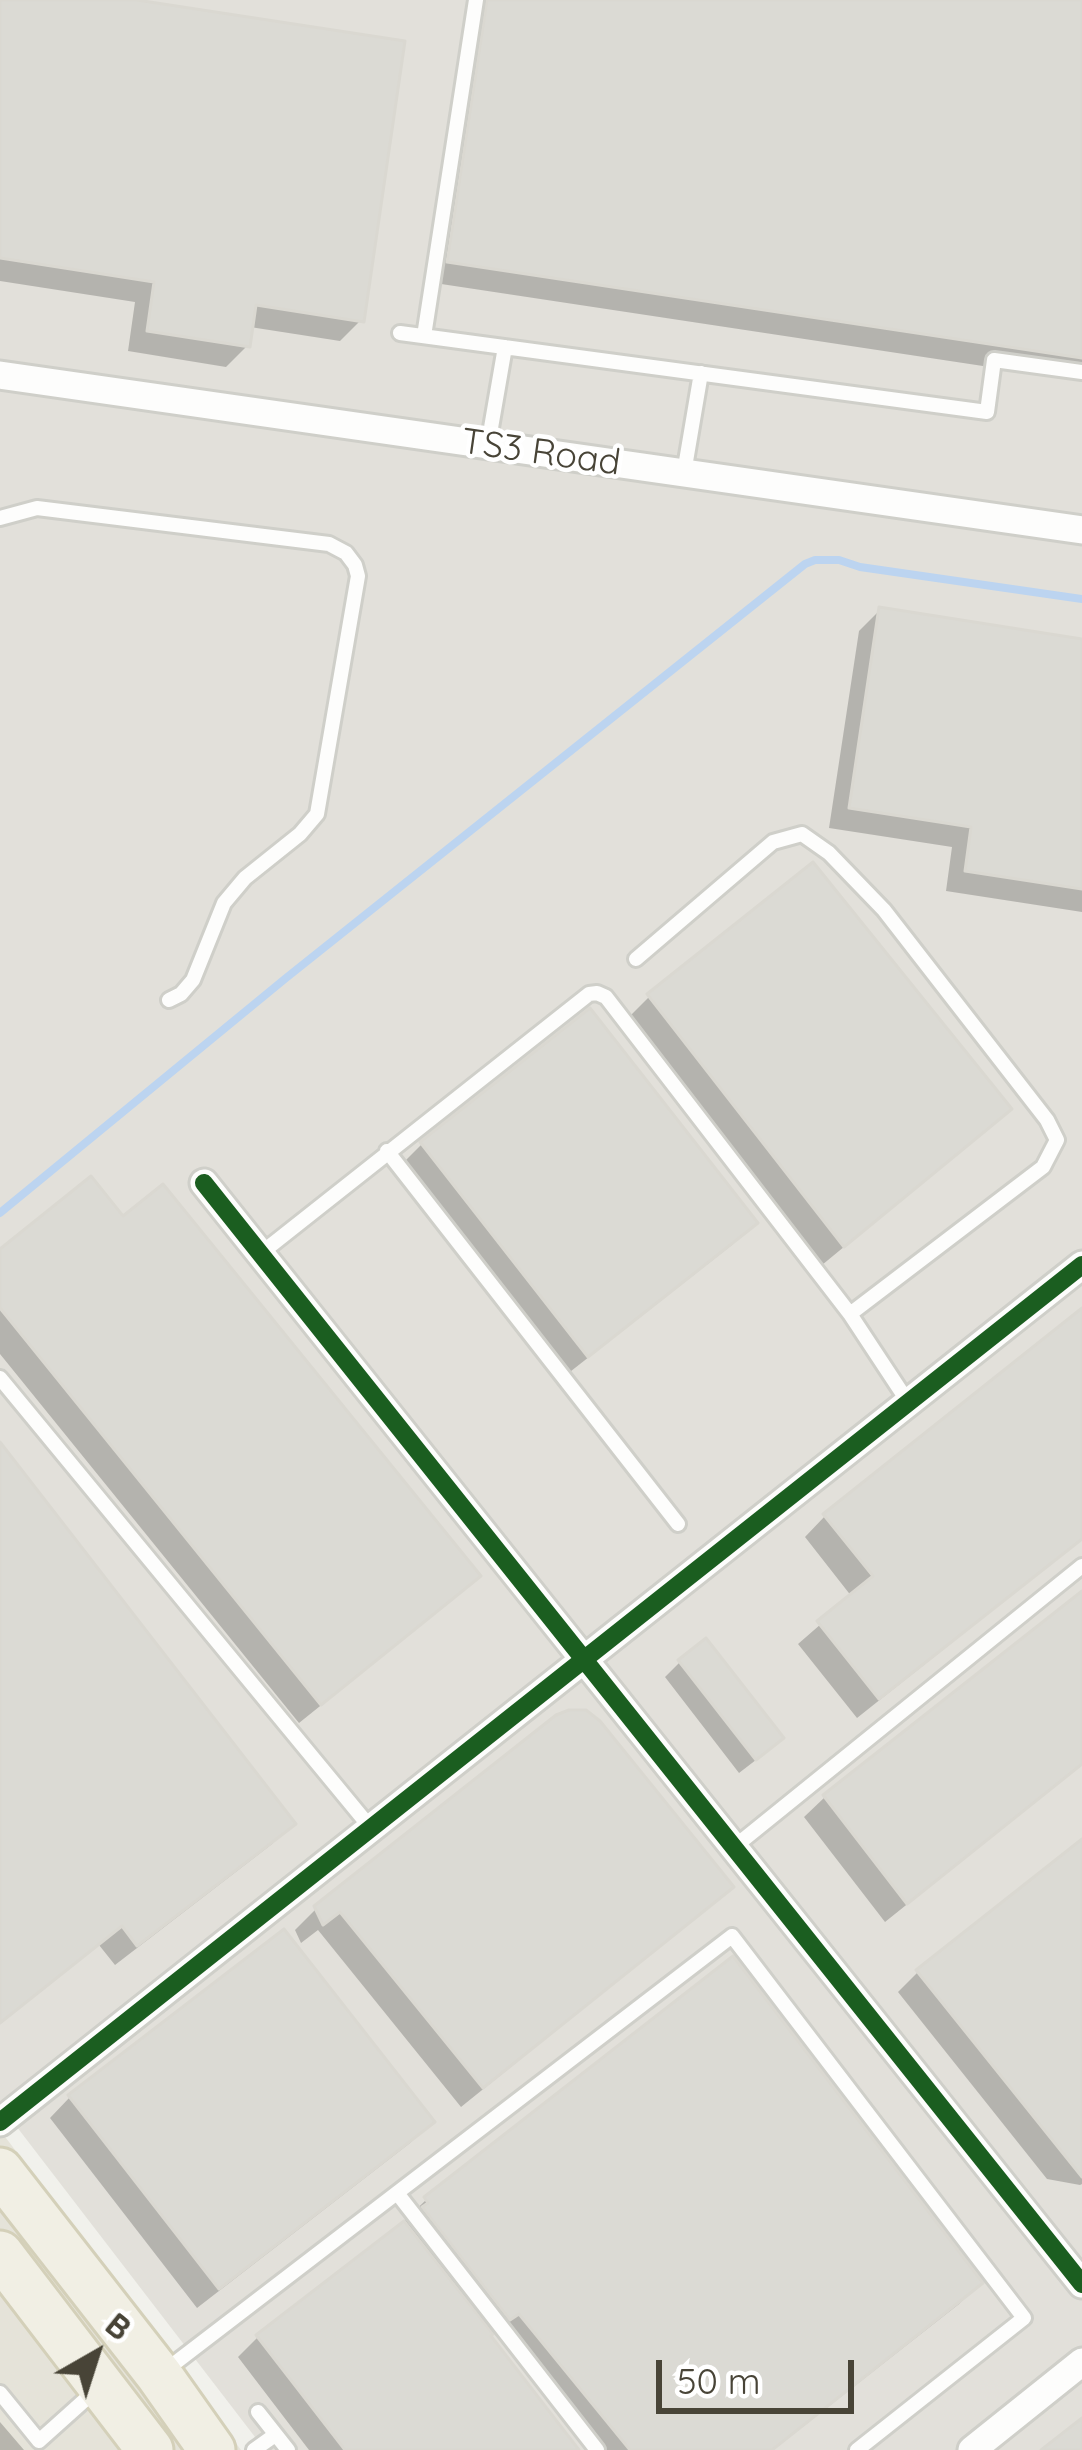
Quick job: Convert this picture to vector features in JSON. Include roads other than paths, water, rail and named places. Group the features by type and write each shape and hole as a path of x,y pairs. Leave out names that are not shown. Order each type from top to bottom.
{"main road":[{"path":"0,2171 212,2450"},
{"path":"0,2254 150,2450"}],"street":[{"name":"TS3 Road","path":"0,375 1082,530"},
{"path":"204,1183 1082,2284"},
{"path":"0,2122 1082,1265"},
{"path":"971,2450 1082,2362"}],"lane":[{"path":"424,336 476,0"},
{"path":"400,332 987,412 994,360 1082,372"},
{"path":"488,445 505,347"},
{"path":"684,473 700,373"},
{"path":"0,518 37,508 328,544 346,553 355,565 358,576 317,814 224,902 193,980 169,1000"},
{"path":"636,959 773,842 802,834 829,853 884,910 1047,1120 1057,1141 1043,1167 850,1314"},
{"path":"260,1254 387,1151 597,993 607,998 850,1314 908,1402"},
{"path":"387,1151 678,1524"},
{"path":"0,1378 370,1827"},
{"path":"733,1848 1082,1567"},
{"path":"159,2375 731,1936 1024,2318 856,2450"},
{"path":"397,2193 597,2450"},
{"path":"0,2392 42,2446 101,2386"},
{"path":"258,2412 288,2450"},
{"path":"254,2450 275,2435"}],"waterway":[{"path":"0,1213 805,564 839,560 1082,599"}]}
